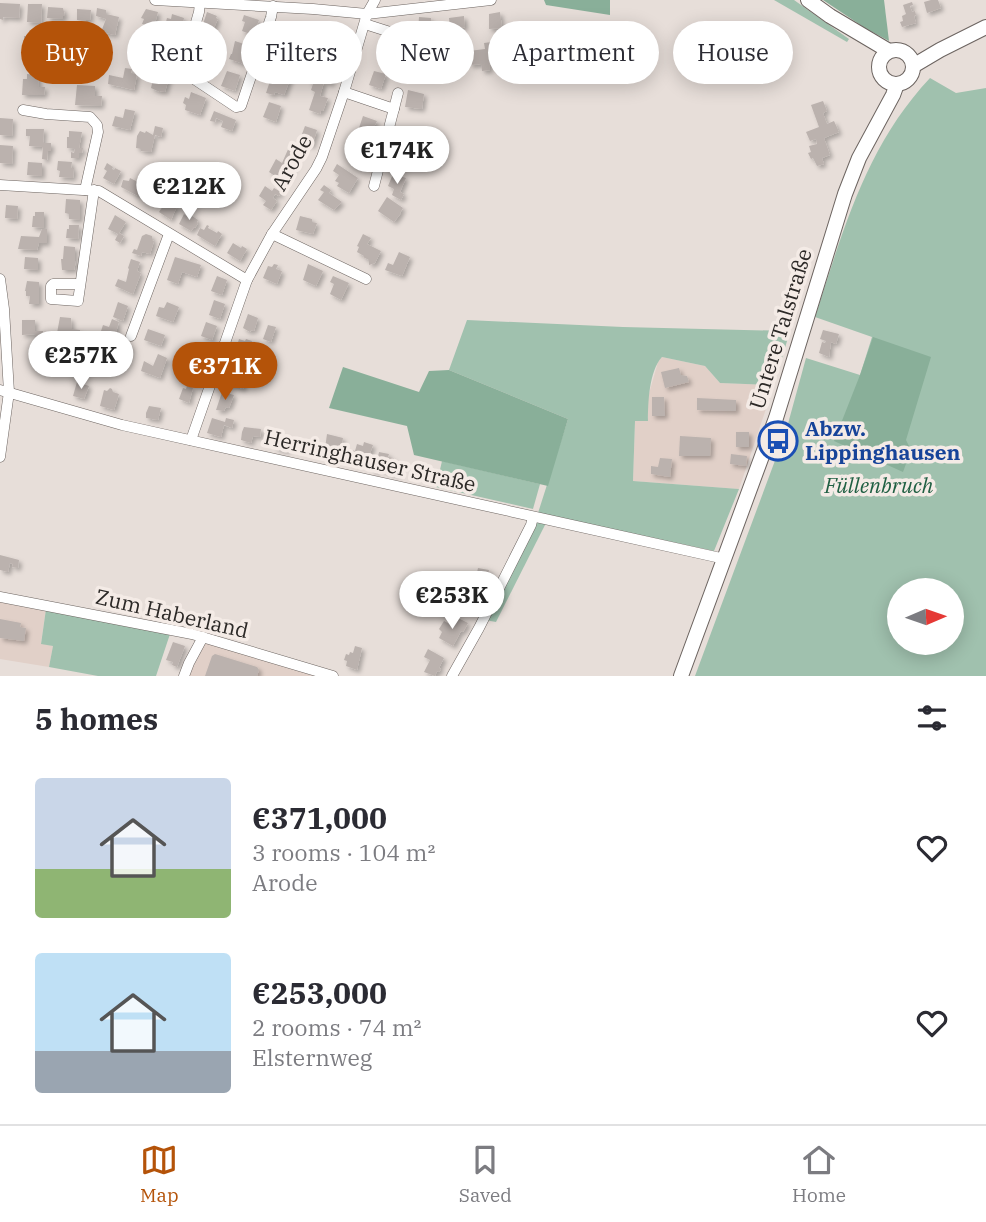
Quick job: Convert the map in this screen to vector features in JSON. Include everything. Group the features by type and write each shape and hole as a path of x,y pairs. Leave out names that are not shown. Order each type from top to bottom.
{"street":[{"path":"155,0 273,6 366,19 376,23"},
{"name":"Arode","path":"191,440 247,280 272,234 322,157 374,0"},
{"path":"366,19 491,0"},
{"path":"808,0 859,34 884,56"},
{"path":"200,3 182,71 233,106 241,106 273,6"},
{"path":"911,61 986,27"},
{"path":"900,50 911,61 912,75 909,79 892,83 880,74 879,65 884,56 900,50"},
{"name":"Untere Talstraße","path":"681,676 776,418 845,194 859,158 893,96 892,83"},
{"path":"344,92 394,108"},
{"path":"374,186 398,93"},
{"path":"23,110 85,116 94,120 97,125 80,284"},
{"path":"0,185 99,191 247,280"},
{"path":"131,336 169,233"},
{"path":"272,234 366,279"},
{"path":"0,279 4,309 5,391 0,457"},
{"name":"Herringhauser Straße","path":"5,391 83,415 724,559"},
{"path":"452,676 479,628 533,517"},
{"name":"Zum Haberland","path":"0,597 162,627 333,676"},
{"path":"184,676 203,637"}],"shaded area":[{"path":"662,357 705,366 720,383 774,385 739,489 633,481 635,421 648,420 648,397 658,362"},
{"path":"0,601 46,609 41,643 53,646 49,667 0,659"},
{"path":"205,642 319,676 189,676"}],"green space":[{"path":"544,0 610,0 610,15 546,5"},
{"path":"774,0 794,0 849,39 847,42"},
{"path":"823,0 884,0 889,41 865,28"},
{"name":"Füllenbruch","path":"930,78 956,93 986,88 986,676 695,676 786,431 806,358 860,375 872,337 815,317 859,191 889,132"},
{"path":"467,320 790,331 774,385 720,383 705,366 662,357 652,379 648,421 635,421 633,481 739,489 714,551 538,513 568,419 449,370"},
{"path":"873,337 931,357 906,440 911,450 903,472 834,441"},
{"path":"343,367 419,392 429,371 449,370 568,419 548,486 414,455 407,426 329,408"},
{"path":"442,461 540,484 533,509 436,487"},
{"path":"535,522 546,523 496,622 485,620"},
{"path":"46,609 170,634 156,676 98,676 49,667 53,646 41,644"}],"building":[{"path":"938,0 941,8 927,13 924,2"},
{"path":"912,2 913,5 910,6 912,12 915,11 916,23 902,27 900,22 906,14 903,5"},
{"path":"0,3 20,4 19,18 0,19"},
{"path":"28,4 42,4 41,21 27,21"},
{"path":"48,7 63,8 65,16 63,19 47,18"},
{"path":"97,8 106,10 106,14 119,17 115,35 113,21 105,21 106,19 96,16"},
{"path":"77,9 91,10 90,20 77,20"},
{"path":"146,9 158,12 156,21 143,21 141,18"},
{"path":"207,12 218,19 217,21 204,21"},
{"path":"500,12 501,21 489,21 489,14"},
{"path":"172,14 184,18 183,21 166,21 167,18 171,19"},
{"path":"244,15 259,20 259,21 242,21"},
{"path":"464,16 464,21 449,21 449,18"},
{"path":"419,17 431,18 431,21 419,21"},
{"path":"235,41 241,43 241,63 229,59"},
{"path":"488,42 488,70 482,71 481,64 474,65 474,50 485,49 484,43"},
{"path":"127,68 127,84 135,84 134,90 108,84 113,84 113,76 123,78"},
{"path":"227,71 240,75 235,91 221,86 227,84"},
{"path":"376,72 376,84 383,84 381,89 369,85"},
{"path":"23,84 39,84 39,87 45,87 44,95 22,95"},
{"path":"152,84 167,84 165,92 151,88"},
{"path":"269,84 288,84 284,95 266,93"},
{"path":"313,84 323,84 320,96 328,98 320,114 309,110 315,92 311,90"},
{"path":"77,85 95,86 95,96 102,96 101,106 75,105"},
{"path":"408,90 424,94 422,109 405,107"},
{"path":"191,92 206,98 200,115 185,110 185,97 189,99"},
{"path":"823,101 827,111 823,113 827,124 834,121 839,132 824,138 830,155 822,158 824,164 817,166 808,153 811,152 809,146 817,144 816,139 810,141 806,132 819,127 811,105"},
{"path":"269,102 281,106 276,122 263,117"},
{"path":"125,109 135,111 130,130 112,126 115,116 123,118"},
{"path":"214,111 236,120 232,131 221,127 223,121 216,118 215,122 210,121"},
{"path":"363,116 377,121 370,135 358,131"},
{"path":"0,118 13,119 12,136 0,135"},
{"path":"155,126 163,128 161,137 155,135 151,152 136,148 140,131 153,135"},
{"path":"305,126 317,130 312,146 299,142"},
{"path":"26,129 44,129 43,143 51,143 47,160 42,159 43,147 29,146 30,136 26,136"},
{"path":"69,131 82,132 79,148 83,148 79,158 71,158 71,152 74,153 75,149 67,148"},
{"path":"402,132 409,132 408,139 418,140 417,158 408,157 407,165 395,164"},
{"path":"0,145 13,146 12,164 0,163"},
{"path":"290,145 297,150 292,158 297,161 284,182 269,172 276,159 282,163"},
{"path":"58,161 72,162 73,178 59,177"},
{"path":"28,162 42,163 42,176 27,175"},
{"path":"107,163 112,169 121,171 114,184 103,178"},
{"path":"337,164 358,178 349,193 337,186 339,183 335,181 339,175 333,171"},
{"path":"393,174 406,178 400,192 404,194 401,200 392,195 394,189 388,186"},
{"path":"130,178 144,185 138,196 121,187 123,180 129,181"},
{"path":"324,185 331,190 329,193 342,202 334,210 318,200 324,192 320,190"},
{"path":"265,186 272,191 274,188 281,192 279,196 275,194 273,198 277,201 271,210 263,205 266,201 259,196"},
{"path":"387,197 403,208 394,222 378,211"},
{"path":"66,199 80,200 80,220 69,219 69,214 65,213"},
{"path":"167,200 177,206 171,220 159,212"},
{"path":"6,205 18,206 17,219 5,218"},
{"path":"35,212 44,212 44,228 32,227"},
{"path":"184,214 198,220 191,231 179,224"},
{"path":"115,215 126,222 119,233 124,236 120,243 115,240 118,234 108,229"},
{"path":"300,216 317,223 313,234 296,230"},
{"path":"69,225 79,225 78,239 66,238"},
{"path":"207,225 222,234 215,246 197,235 200,228 204,230"},
{"path":"42,229 47,229 47,243 39,243 37,250 18,249 21,236 39,237"},
{"path":"363,234 371,238 367,244 381,251 375,263 369,265 369,260 357,252"},
{"path":"142,236 152,236 154,241 150,254 142,252 141,256 132,253 134,249 137,250"},
{"path":"233,243 247,249 240,261 227,253"},
{"path":"64,246 75,247 74,270 62,270"},
{"path":"399,252 410,257 402,276 385,270 388,263 393,265"},
{"path":"25,257 38,258 38,270 24,269"},
{"path":"175,257 201,265 197,277 182,272 178,284 167,280"},
{"path":"131,259 140,262 137,271 141,273 133,294 115,286 118,279 126,282"},
{"path":"274,264 278,265 276,269 282,271 277,284 263,278 268,266 272,267"},
{"path":"308,264 323,271 316,286 303,280"},
{"path":"217,276 227,280 222,295 211,291"},
{"path":"333,276 349,283 341,300 330,294 334,284 330,282"},
{"path":"27,281 39,282 39,304 29,304 30,296 26,296 25,291"},
{"path":"214,300 225,304 220,319 209,315"},
{"path":"118,302 128,306 123,321 113,317"},
{"path":"167,302 179,307 173,322 156,316 159,307 164,308"},
{"path":"248,314 258,318 254,331 250,332 243,328"},
{"path":"60,317 71,318 72,329 80,330 79,341 71,340 72,335 57,333"},
{"path":"112,319 119,322 114,339 111,338 108,347 94,342 103,325 109,327"},
{"path":"22,320 35,320 35,331 43,331 43,342 35,343 35,334 22,335"},
{"path":"206,322 217,326 212,340 201,336"},
{"path":"268,325 276,327 271,342 263,339"},
{"path":"148,329 165,335 161,346 144,340"},
{"path":"823,330 839,334 836,344 831,342 829,357 819,353 822,342 826,341 820,339"},
{"path":"239,339 252,341 248,354 237,354"},
{"path":"120,343 131,347 125,363 119,356 121,352 117,350"},
{"path":"85,349 106,357 101,368 84,362 85,357 82,356"},
{"path":"158,354 167,358 160,378 141,371 144,361 153,366"},
{"path":"190,366 202,370 197,384 185,380"},
{"path":"231,368 241,371 238,379 245,381 243,389 225,383"},
{"path":"679,368 681,375 687,376 689,382 665,388 661,372"},
{"path":"77,382 89,386 84,399 73,396"},
{"path":"187,386 193,388 189,403 179,399 183,388 186,389"},
{"path":"110,388 119,394 114,410 100,406 104,390"},
{"path":"222,392 234,395 229,408 226,407 224,411 216,410"},
{"path":"652,397 664,397 665,416 652,416"},
{"path":"697,398 736,400 736,411 697,410"},
{"path":"149,406 161,408 158,420 146,418"},
{"path":"212,418 225,422 226,418 234,420 232,428 224,425 221,437 207,433"},
{"path":"244,427 261,429 260,437 253,436 251,443 241,440"},
{"path":"736,432 749,432 749,447 736,447"},
{"path":"280,434 290,437 287,451 275,448"},
{"path":"327,434 343,438 341,449 346,450 344,459 332,455 324,456"},
{"path":"680,436 711,438 710,456 679,456"},
{"path":"364,442 373,445 366,464 348,460 351,450 355,451 357,444 363,446"},
{"path":"379,452 389,454 388,457 394,458 392,463 400,465 398,475 377,468 376,472 372,471"},
{"path":"731,454 747,456 746,466 730,464"},
{"path":"660,458 672,459 670,477 651,474 651,466 658,467"},
{"path":"0,555 19,560 18,568 12,567 13,564 10,563 8,572 0,570"},
{"path":"478,568 489,570 487,579 483,578 482,584 475,582 473,593 457,589 460,573 476,577"},
{"path":"458,618 468,623 453,646 439,638 442,632 439,629 444,621 453,626"},
{"path":"0,619 21,623 20,627 26,628 24,641 0,638"},
{"path":"173,642 185,646 177,667 166,660"},
{"path":"355,646 362,648 357,670 346,666 347,661 344,660 346,654 353,653"},
{"path":"428,649 444,658 439,668 441,669 435,676 424,672 430,660 424,657"},
{"path":"215,654 257,667 257,676 205,676"}],"place":[{"name":"Abzw. Lippinghausen","path":"778,441"}]}
